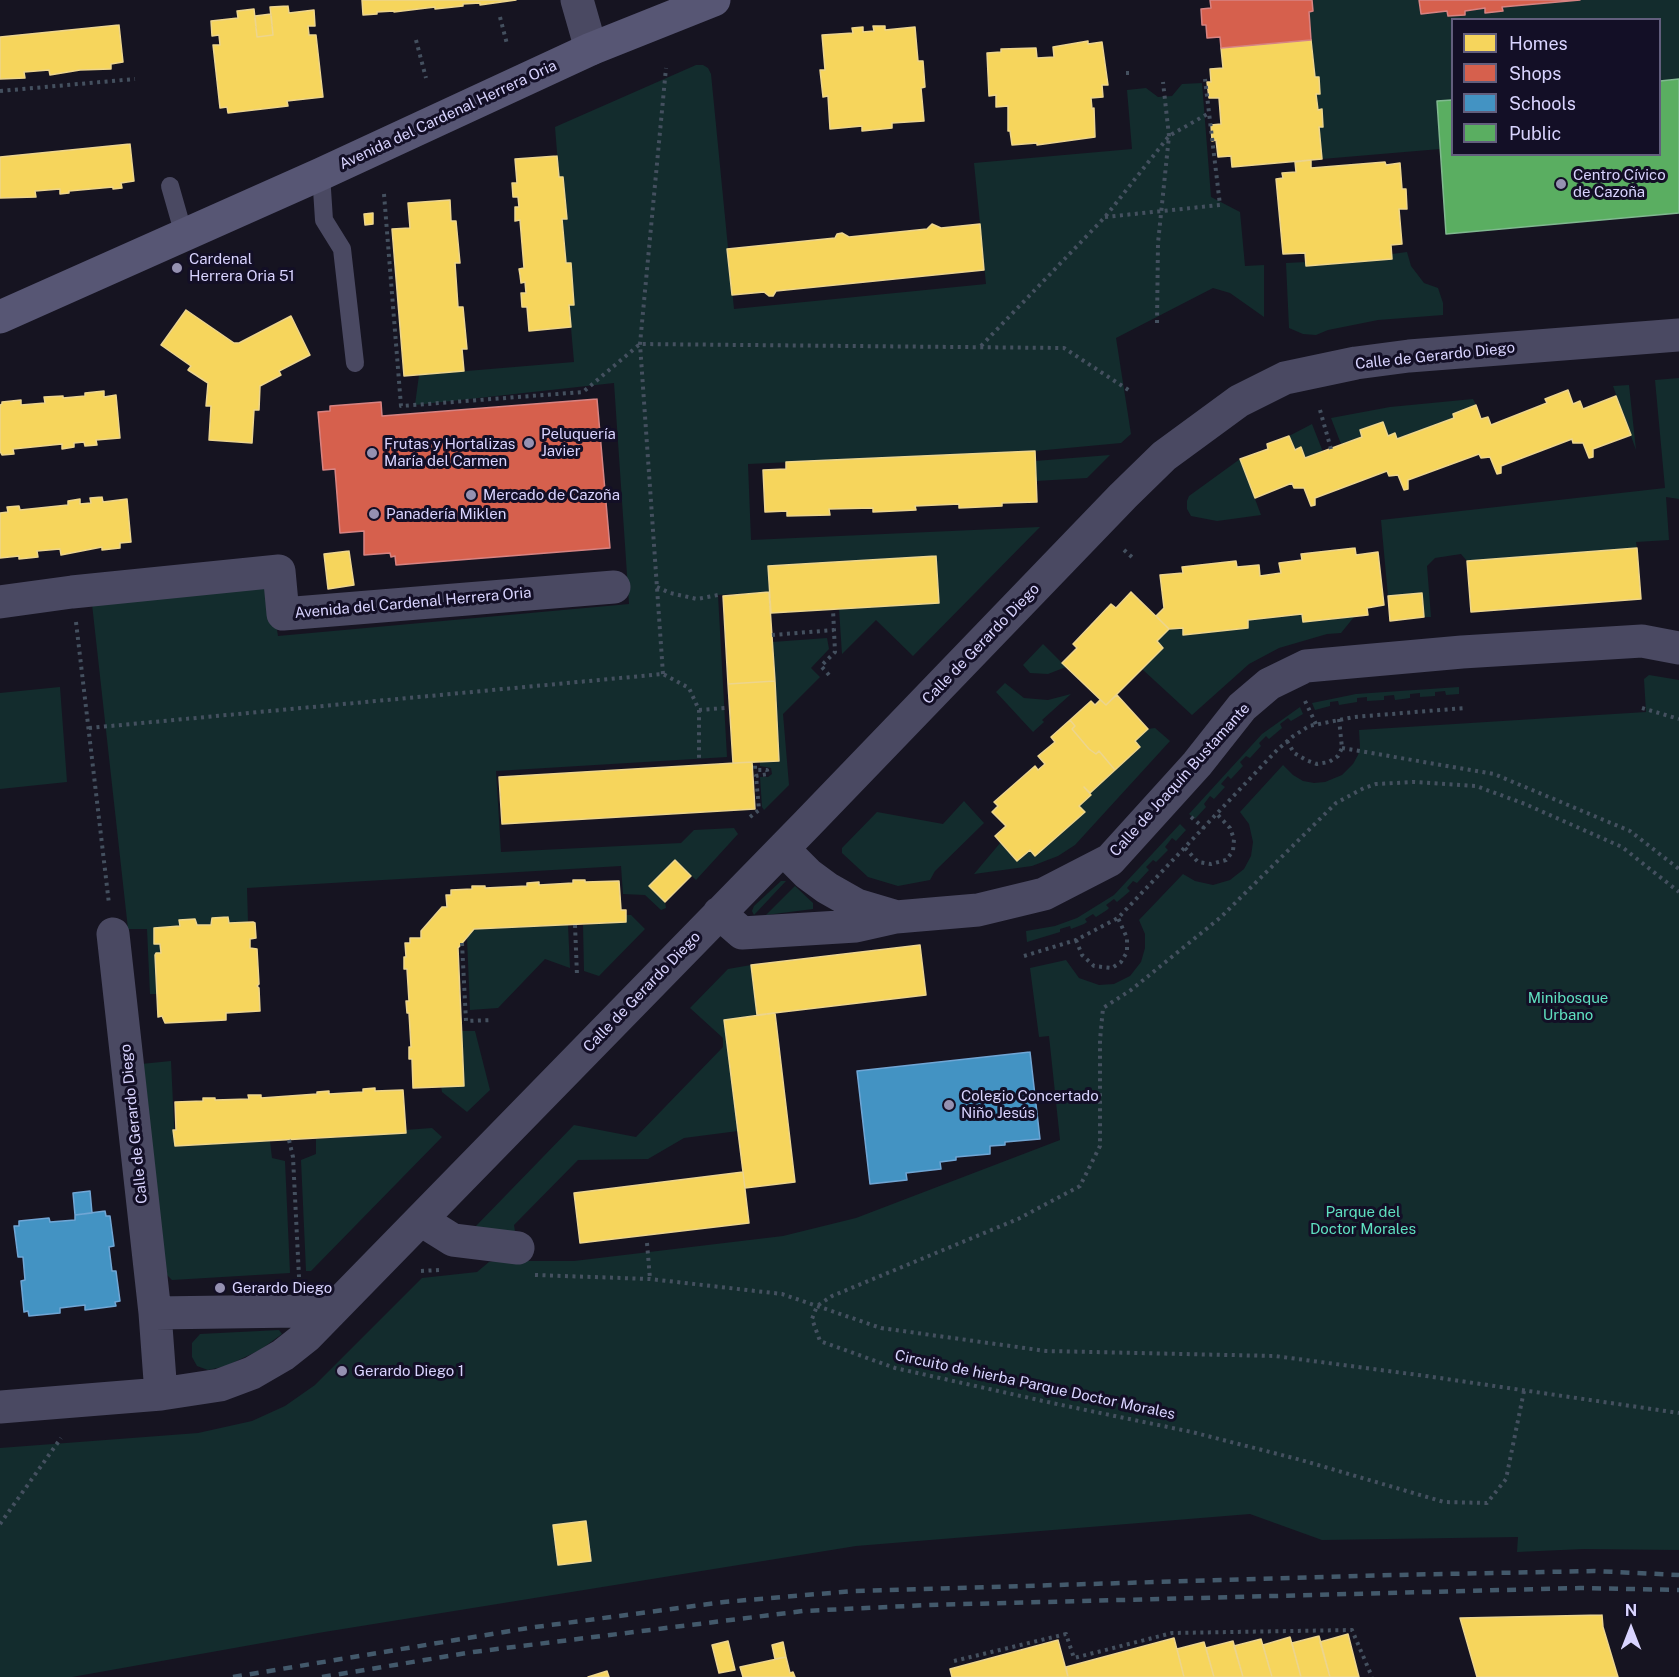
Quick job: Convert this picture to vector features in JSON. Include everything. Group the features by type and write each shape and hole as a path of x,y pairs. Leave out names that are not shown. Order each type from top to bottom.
{"main road":[{"name":"Avenida del Cardenal Herrera Oria","path":"0,316 321,174 591,49 714,0"}],"street":[{"path":"577,0 591,49"},
{"name":"Calle de Gerardo Diego","path":"0,1407 161,1394 220,1385 252,1373 283,1355 307,1336 783,849 1139,480 1164,456 1239,401 1285,378 1356,363 1408,356 1679,335"},
{"name":"Avenida del Cardenal Herrera Oria","path":"0,602 72,592 279,571 283,614 614,587"},
{"name":"Calle de Joaquín Bustamante","path":"719,913 742,933 856,926 896,917 978,910 1044,894 1110,860 1197,764 1242,707 1269,684 1306,666 1462,652 1642,641 1679,648"},
{"name":"Calle de Joaquín Bustamante","path":"783,849 808,874 827,888 857,905 896,917"},
{"name":"Calle de Gerardo Diego","path":"112,934 155,1313 161,1394"},
{"path":"421,1220 453,1240 525,1261"},
{"path":"155,1313 298,1311 335,1307"}],"lane":[{"path":"321,174 324,220 342,249 355,363"},
{"path":"170,186 184,235"}],"path":[{"path":"500,17 507,44"},
{"path":"416,40 426,78"},
{"path":"663,674 640,344 666,68"},
{"path":"0,91 135,79"},
{"path":"1105,217 1220,205 1204,79"},
{"path":"1157,323 1158,243 1169,136 1163,82"},
{"path":"980,346 1105,217 1169,136 1209,113"},
{"path":"384,194 401,406 583,392 640,344 1065,348 1130,391"},
{"path":"1320,410 1331,448"},
{"path":"1124,550 1133,558"},
{"path":"657,587 670,593 697,599 718,595"},
{"path":"72,592 112,934"},
{"path":"830,675 821,666 835,652 833,609"},
{"path":"772,635 834,630"},
{"path":"89,728 663,674 689,688 699,710 699,758"},
{"path":"1305,701 1316,724"},
{"path":"699,710 725,708"},
{"path":"1024,956 1076,940 1118,918 1287,741 1309,726 1339,719 1465,708"},
{"path":"1642,708 1679,719"},
{"path":"1287,741 1294,753 1306,760 1317,764 1329,762 1338,756 1342,748 1339,719"},
{"path":"1342,748 1494,774 1630,831 1679,869"},
{"path":"750,818 759,810 756,776 768,774 767,770 755,770 755,762"},
{"path":"817,1306 832,1296 1018,1219 1080,1186 1100,1146 1100,1040 1103,1008 1131,990 1221,917 1336,803 1364,788 1376,784 1414,782 1476,786 1525,804 1622,847 1679,892"},
{"path":"1185,848 1198,862 1211,864 1226,860 1233,851 1234,839 1230,828 1217,814"},
{"path":"1076,940 1082,955 1094,966 1112,968 1121,962 1126,952 1127,938 1118,918"},
{"path":"575,925 577,975"},
{"path":"462,943 464,1021 492,1020"},
{"path":"289,1140 293,1157 299,1277"},
{"path":"647,1242 650,1279"},
{"path":"525,1261 543,1276 650,1279 782,1294 881,1328 1046,1351 1275,1356 1679,1413"},
{"path":"421,1271 443,1270"},
{"name":"Circuito de hierba Parque Doctor Morales","path":"817,1306 812,1319 820,1341 895,1368 1192,1432 1301,1460 1444,1502 1486,1503 1506,1479 1524,1391"},
{"path":"0,1524 61,1438"},
{"path":"954,1661 1066,1634 1074,1658 1172,1633 1352,1630 1371,1677"}],"green space":[{"path":"1312,0 1419,0 1421,14 1447,11 1448,16 1465,15 1465,11 1485,8 1486,13 1502,11 1502,7 1580,0 1679,0 1679,79 1661,81 1661,18 1451,18 1451,100 1437,102 1440,149 1322,159 1319,127 1323,127 1322,110 1318,110 1316,94 1320,93 1319,77 1315,77 1309,12 1313,11"},
{"path":"696,65 708,68 711,74 734,309 986,284 974,163 1132,149 1127,90 1146,88 1158,97 1172,96 1182,84 1202,83 1211,197 1240,212 1245,266 1264,265 1264,317 1230,293 1213,288 1116,338 1131,434 1121,443 1035,451 748,464 751,540 1040,527 913,656 876,620 842,654 839,609 936,556 768,566 769,592 718,595 727,757 496,771 501,852 681,843 694,830 734,828 738,834 696,880 675,860 650,885 665,902 666,908 661,910 645,895 623,894 621,866 247,888 248,922 229,923 228,917 212,918 211,925 197,925 195,919 179,920 180,926 154,928 154,943 160,944 161,953 155,955 158,992 150,994 147,929 128,929 92,604 270,587 278,636 629,604 614,383 415,405 419,375 574,362 569,305 574,304 571,263 566,263 562,219 567,218 563,177 559,177 555,127"},
{"path":"1407,252 1411,266 1424,283 1438,288 1443,303 1443,315 1378,320 1328,330 1316,335 1303,334 1289,328 1286,263 1306,262 1306,266 1391,259 1392,254"},
{"path":"1679,378 1679,499 1666,497 1669,540 1636,542 1637,548 1467,561 1461,554 1435,558 1427,566 1431,617 1424,617 1422,593 1388,596 1381,520 1665,488 1655,380"},
{"path":"1629,385 1636,450 1613,386"},
{"path":"1473,399 1476,405 1454,418 1397,439 1394,433 1388,436 1383,422 1360,430 1362,437 1341,444 1331,418 1390,407"},
{"path":"1312,424 1323,452 1305,458 1301,447 1295,450 1289,436"},
{"path":"1110,455 1087,478 1036,481 1035,461"},
{"path":"1240,459 1261,515 1217,521 1191,516 1187,509 1189,496"},
{"path":"1302,614 1303,622 1354,617 1341,633 1327,634 1279,648 1249,664 1192,715 1142,669 1163,648 1157,641 1169,629 1183,628 1184,635 1248,628 1248,620"},
{"path":"827,638 829,649 811,668 820,677 783,714 789,785 764,810 760,777 768,777 772,774 771,768 760,766 760,762 779,760 772,642"},
{"path":"1043,644 1066,667 1048,674 1030,673 1023,665"},
{"name":"Parque del Doctor Morales","path":"1649,675 1679,680 1679,1550 1583,1549 1517,1552 1518,1537 1322,1540 1250,1514 856,1546 318,1633 72,1677 0,1677 0,1448 198,1433 252,1421 285,1406 315,1385 422,1278 477,1272 489,1262 518,1258 519,1261 574,1261 783,1236 856,1218 1060,1140 1049,1036 1039,1037 1030,968 1066,960 1079,978 1099,985 1114,984 1130,976 1141,962 1145,948 1145,934 1139,920 1183,874 1195,881 1213,885 1230,880 1244,869 1251,856 1253,842 1249,824 1240,812 1283,765 1303,781 1314,783 1325,782 1342,775 1358,755 1359,730 1646,712 1644,679"},
{"path":"1005,683 1024,698 1048,700 1071,694 1042,720 1044,722 1033,732 996,692"},
{"path":"60,687 67,782 0,789 0,693"},
{"path":"1459,687 1459,694 1446,695 1445,691 1435,692 1435,696 1420,697 1420,693 1410,694 1410,698 1395,700 1394,695 1384,696 1384,700 1367,701 1367,697 1357,698 1357,702 1339,705 1338,701 1330,702 1330,706 1315,710 1312,703 1356,694"},
{"path":"1300,707 1303,714 1291,721 1288,718 1280,724 1282,728 1269,739 1266,736 1259,743 1261,746 1250,758 1246,756 1240,762 1243,766 1231,779 1228,776 1221,784 1225,787 1214,799 1210,796 1204,804 1206,807 1195,819 1189,814 1262,734"},
{"path":"1155,728 1170,741 1075,845 1058,856 1032,866 974,874 1001,842 1030,850 1084,811 1079,806 1091,795 1090,793 1140,748 1135,741 1148,729"},
{"path":"964,801 984,823 935,871 930,880 898,886 868,877 842,853 842,848 877,812 943,824"},
{"path":"1180,824 1186,830 1176,841 1172,838 1165,847 1168,850 1156,862 1153,860 1146,867 1149,870 1137,883 1133,881 1127,888 1130,891 1117,902 1114,899 1106,905 1109,908 1107,910 1096,917 1093,914 1085,919 1087,922 1084,924 1071,929 1070,926 1060,929 1060,932 1027,942 1026,931 1055,926 1077,918 1114,895"},
{"path":"781,881 786,881 754,915 752,911 754,906"},
{"path":"795,886 813,903 813,909 766,915"},
{"path":"626,915 631,915 645,929 599,976 584,971 583,925 626,922"},
{"path":"568,925 570,968 545,959 498,1008 470,1010 467,938 474,929"},
{"path":"751,965 757,1015 724,1020 738,1131 684,1138 648,1159 578,1160 514,1225 516,1238 475,1227 574,1125 636,1137 723,1047 723,1038 690,1008 728,969"},
{"path":"462,1031 475,1031 490,1090 467,1112 442,1092 441,1086"},
{"path":"171,1061 175,1146 270,1141 272,1158 285,1161 290,1273 172,1280 164,1272 141,1064"},
{"path":"432,1128 442,1137 311,1271 306,1271 301,1160 316,1154 316,1139 405,1133 405,1130"},
{"path":"279,1330 282,1334 260,1350 226,1366 208,1370 197,1366 192,1357 192,1343 200,1334"}],"building: Homes":[{"path":"362,0 516,0 363,15"},
{"path":"288,6 289,13 314,10 315,26 308,26 309,35 316,35 323,97 287,101 288,106 228,113 227,107 220,108 213,45 220,45 219,35 212,36 211,21 238,18 237,11 254,9 257,37 273,35 270,7"},
{"path":"271,14 273,35 257,37 255,16"},
{"path":"119,25 123,62 111,64 111,69 80,70 50,75 49,70 24,72 25,78 0,79 0,37"},
{"path":"873,26 885,26 885,30 915,27 918,61 923,61 925,87 921,88 924,121 892,123 892,128 862,131 862,126 830,129 828,96 823,97 820,70 825,70 822,35 853,33 852,28 863,27 863,32 874,31"},
{"path":"1311,40 1315,77 1319,77 1320,94 1316,94 1318,110 1322,109 1323,127 1319,127 1322,159 1232,167 1231,156 1218,157 1216,140 1212,141 1211,125 1221,124 1219,98 1209,98 1207,82 1211,82 1210,69 1223,68 1221,48"},
{"path":"1088,41 1088,44 1102,42 1108,85 1102,85 1103,97 1091,98 1092,109 1094,108 1095,137 1037,145 1037,143 1012,145 1010,131 1008,131 1008,106 996,107 996,95 989,96 987,53 1001,52 1001,49 1036,48 1037,58 1054,57 1053,47"},
{"path":"130,144 134,181 121,183 122,188 69,191 69,193 60,194 60,189 35,191 36,197 0,198 0,157"},
{"path":"557,156 559,177 563,177 567,219 562,219 566,263 571,263 574,305 569,305 571,327 529,331 527,307 522,307 521,293 526,293 525,282 521,283 519,269 524,268 520,220 515,221 515,207 519,207 518,197 513,197 512,183 517,183 515,159"},
{"path":"1311,160 1311,168 1385,162 1386,165 1400,163 1402,189 1406,189 1407,209 1399,209 1402,244 1391,245 1392,259 1306,266 1305,253 1283,254 1276,179 1283,178 1282,173 1296,172 1295,162"},
{"path":"450,200 451,221 456,221 460,263 455,263 458,307 463,307 467,349 462,349 464,371 404,376 392,229 410,228 408,203"},
{"path":"373,213 373,224 365,225 364,214"},
{"path":"932,224 941,228 980,224 984,270 776,291 773,296 764,292 732,295 727,249 835,238 837,234 842,233 849,237 927,229"},
{"path":"186,310 234,343 239,343 291,316 310,355 279,371 281,375 260,386 259,410 254,410 252,443 209,440 211,406 206,406 208,383 188,370 191,366 161,345"},
{"path":"1568,390 1573,404 1580,401 1583,409 1616,396 1631,435 1593,449 1593,457 1589,458 1583,443 1573,443 1572,439 1501,466 1501,473 1497,474 1490,457 1481,458 1479,454 1408,480 1408,489 1404,490 1398,475 1389,476 1387,471 1315,498 1315,505 1311,506 1304,488 1294,488 1292,483 1255,498 1240,459 1268,449 1267,444 1289,436 1295,450 1301,447 1305,458 1362,437 1360,430 1383,422 1388,436 1395,433 1397,439 1454,418 1453,414 1476,405 1481,419 1488,417 1491,425 1547,403 1545,399"},
{"path":"104,391 104,397 116,395 120,438 96,440 97,445 85,446 84,442 74,443 74,447 62,449 62,444 13,449 14,454 2,455 0,451 0,405 2,402 21,400 21,405 45,403 44,397 85,396 85,393"},
{"path":"1035,451 1037,502 959,508 959,504 915,506 916,510 873,512 873,508 829,509 830,515 787,516 787,511 765,512 763,470 786,469 786,462"},
{"path":"102,497 103,502 127,499 131,542 120,543 120,548 102,550 102,547 61,555 60,549 37,551 38,557 0,558 0,513 8,512 7,507 19,506 20,510 68,505 68,501 80,499 80,504 91,503 90,498"},
{"path":"1355,548 1356,555 1378,552 1384,605 1367,608 1368,615 1303,622 1302,614 1248,620 1248,628 1183,635 1183,628 1169,629 1156,616 1164,608 1160,575 1183,573 1182,567 1236,561 1237,567 1259,565 1260,576 1281,573 1279,563 1302,560 1301,554"},
{"path":"1637,548 1641,599 1471,612 1467,561"},
{"path":"349,551 354,585 328,589 324,554"},
{"path":"936,556 939,603 771,613 768,566"},
{"path":"769,592 775,681 728,684 723,596"},
{"path":"1131,592 1169,629 1157,641 1163,648 1106,705 1062,663 1077,648 1073,644 1111,604 1116,608"},
{"path":"1422,593 1424,617 1390,621 1388,596"},
{"path":"775,681 779,761 733,763 728,684"},
{"path":"1117,695 1148,729 1135,741 1140,747 1115,770 1099,751 1096,754 1089,749 1072,729 1075,726 1070,720 1091,701 1095,705 1100,700 1106,705"},
{"path":"1070,720 1075,726 1072,729 1089,749 1096,754 1099,751 1115,770 1090,793 1084,787 1091,795 1079,806 1085,812 1035,856 1030,850 1017,861 995,836 1006,826 992,812 998,806 994,802 1035,766 1038,770 1045,764 1038,756 1055,742 1051,737"},
{"path":"752,762 755,809 502,824 499,777"},
{"path":"675,860 691,876 665,902 649,886"},
{"path":"573,880 619,881 621,910 626,910 626,922 474,929 458,948 464,1086 413,1088 412,1059 409,1059 409,1047 411,1047 409,1013 407,1013 406,1001 409,1001 407,969 404,969 405,943 410,943 410,938 421,938 421,931 442,907 447,907 446,895 451,895 451,890 472,889 472,886 485,886 485,888 527,886 527,883 539,882 539,885 573,883"},
{"path":"228,917 229,923 255,923 256,938 250,939 250,948 257,949 260,1011 226,1013 226,1020 165,1023 162,1016 158,1017 155,955 161,953 160,944 154,944 154,928 180,926 179,920 195,919 197,925 211,925 212,918"},
{"path":"920,945 926,995 757,1015 751,965"},
{"path":"775,1013 795,1182 745,1188 724,1020"},
{"path":"375,1088 375,1091 403,1090 406,1133 175,1146 173,1130 176,1130 175,1102 203,1101 203,1098 249,1099 248,1095 261,1095 261,1098 329,1091 329,1094 363,1092 363,1089"},
{"path":"743,1172 749,1223 580,1243 574,1193"},
{"path":"586,1521 591,1561 558,1565 553,1525"},
{"path":"1602,1615 1603,1627 1618,1677 1477,1677 1460,1618"},
{"path":"1348,1634 1359,1677 1330,1677 1320,1642"},
{"path":"1319,1636 1330,1677 1301,1677 1292,1643"},
{"path":"1290,1637 1301,1677 1272,1677 1263,1645"},
{"path":"1174,1638 1184,1677 1068,1677 1066,1667"},
{"path":"1261,1639 1272,1677 1243,1677 1234,1646"},
{"path":"1058,1640 1068,1677 952,1677 950,1669"},
{"path":"728,1641 735,1670 719,1673 712,1645"},
{"path":"1233,1641 1243,1677 1214,1677 1206,1648"},
{"path":"783,1642 786,1657 775,1659 772,1645"},
{"path":"1204,1642 1214,1677 1184,1677 1177,1649"},
{"path":"786,1657 790,1673 793,1672 795,1677 743,1677 740,1667"},
{"path":"607,1671 609,1677 588,1677"}],"building: Shops":[{"path":"1210,0 1312,0 1313,11 1309,12 1311,40 1221,48 1220,37 1207,38 1206,25 1202,25 1201,9 1211,8"},
{"path":"1419,0 1580,0 1502,7 1503,11 1485,13 1485,8 1465,11 1465,15 1448,16 1447,11 1421,14"},
{"name":"Mercado de Cazoña","path":"597,399 610,548 396,565 395,556 391,557 390,553 364,555 364,531 340,533 335,469 323,470 318,412 330,411 330,406 381,402 382,416"}],"building: Schools":[{"name":"Colegio Concertado Niño Jesús","path":"1030,1052 1040,1139 1005,1142 1005,1145 990,1146 990,1154 956,1157 956,1160 940,1162 941,1169 906,1173 907,1180 870,1184 857,1071"},
{"path":"90,1191 92,1213 75,1215 73,1193"},
{"path":"105,1211 106,1216 110,1216 114,1246 109,1247 112,1271 116,1271 120,1301 115,1302 116,1306 85,1310 85,1305 60,1308 60,1313 29,1316 28,1311 24,1312 21,1281 25,1280 23,1257 18,1257 14,1226 19,1226 19,1221 49,1218 50,1222 75,1220 75,1215"}],"building: Public":[{"name":"Centro Cívico de Cazoña","path":"1679,79 1679,213 1446,234 1437,101 1451,100 1451,156 1661,156 1661,81"}],"railway":[{"path":"233,1677 528,1628 724,1602 853,1591 1594,1571 1679,1575"},
{"path":"322,1677 473,1652 803,1611 929,1605 1580,1588 1679,1590"}],"place":[{"name":"Centro Cívico de Cazoña","path":"1561,184"},
{"name":"Cardenal Herrera Oria 51","path":"177,268"},
{"name":"Peluquería Javier","path":"529,443"},
{"name":"Frutas y Hortalizas María del Carmen","path":"372,453"},
{"name":"Mercado de Cazoña","path":"471,495"},
{"name":"Panadería Miklen","path":"374,514"},
{"name":"Colegio Concertado Niño Jesús","path":"949,1105"},
{"name":"Gerardo Diego","path":"220,1288"},
{"name":"Gerardo Diego 1","path":"342,1371"}],"park label":[{"name":"Minibosque Urbano","path":"1568,1006"}]}
